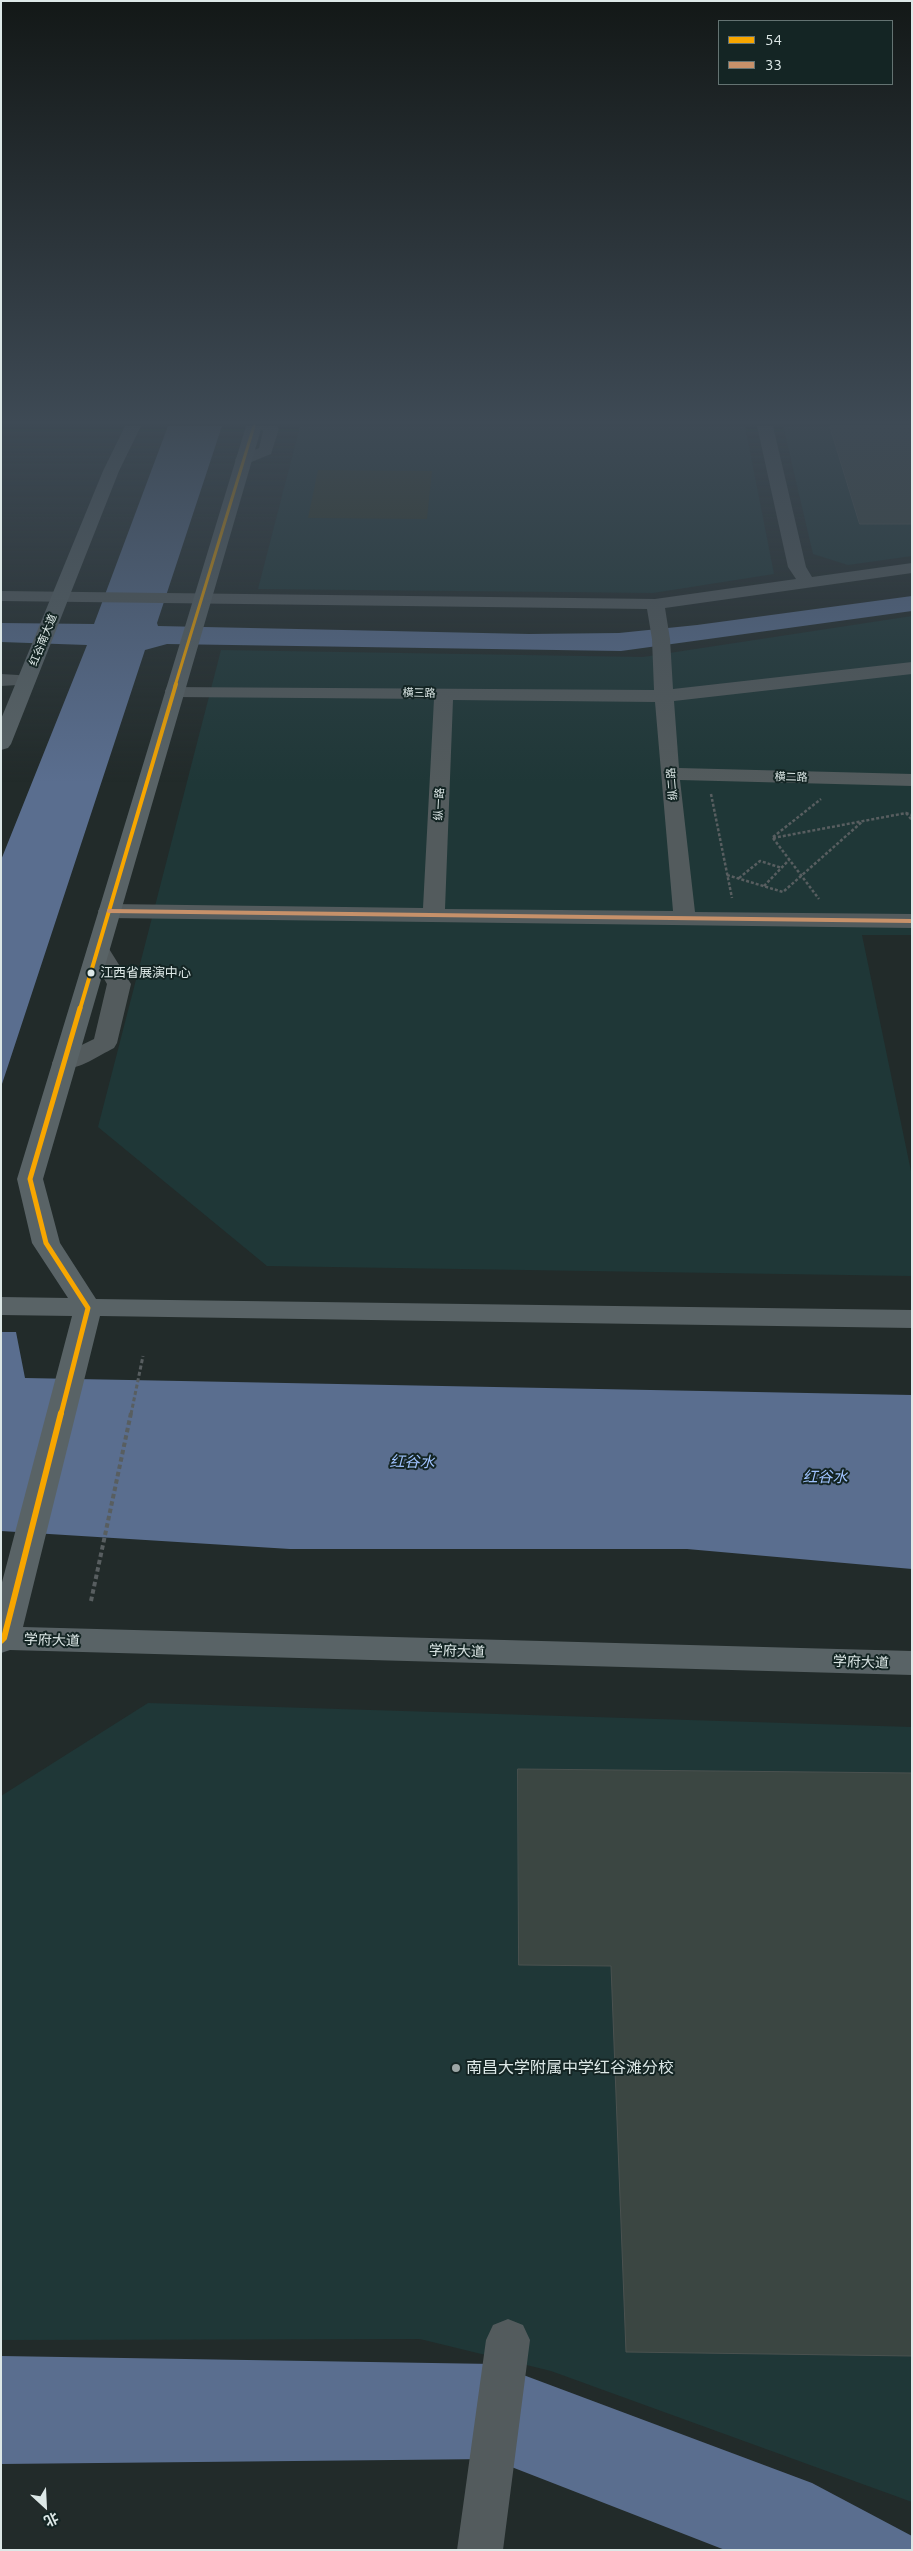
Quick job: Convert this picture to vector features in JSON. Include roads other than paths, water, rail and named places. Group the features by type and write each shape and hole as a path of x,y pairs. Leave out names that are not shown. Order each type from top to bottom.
{"main road":[{"name":"红谷南大道","path":"1,744 82,545"},
{"path":"2,1639 74,1355 88,1308 46,1243 30,1179 190,637 199,598 216,545"},
{"path":"1,1306 912,1319"},
{"name":"学府大道","path":"2,1639 912,1663"}],"street":[{"path":"791,545 796,567 806,581"},
{"path":"1,596 655,604 806,581 912,568"},
{"name":"纵二路","path":"655,604 661,625 664,651 664,696 685,917"},
{"name":"横三路","path":"174,691 664,696 912,668"},
{"path":"1,680 27,680"},
{"name":"纵一路","path":"434,914 444,694"},
{"name":"横二路","path":"671,774 912,780"},
{"path":"109,911 912,921"},
{"path":"64,1064 105,1043 118,984 98,949"},
{"path":"480,2550 508,2340"}],"water":[{"path":"124,545 183,545 157,623 158,626 529,634 619,633 697,625 912,596 912,611 621,651 167,644 145,650 1,1087 1,860 87,645 1,642 1,623 94,624"},
{"name":"红谷水","path":"1,1332 16,1332 25,1378 912,1395 912,1569 687,1549 290,1549 1,1531"},
{"path":"1,2356 494,2364 812,2483 912,2536 912,2550 725,2550 491,2459 1,2464"}],"place":[{"name":"江西省展演中心","path":"91,973"},
{"name":"南昌大学附属中学红谷滩分校","path":"456,2068"}]}
